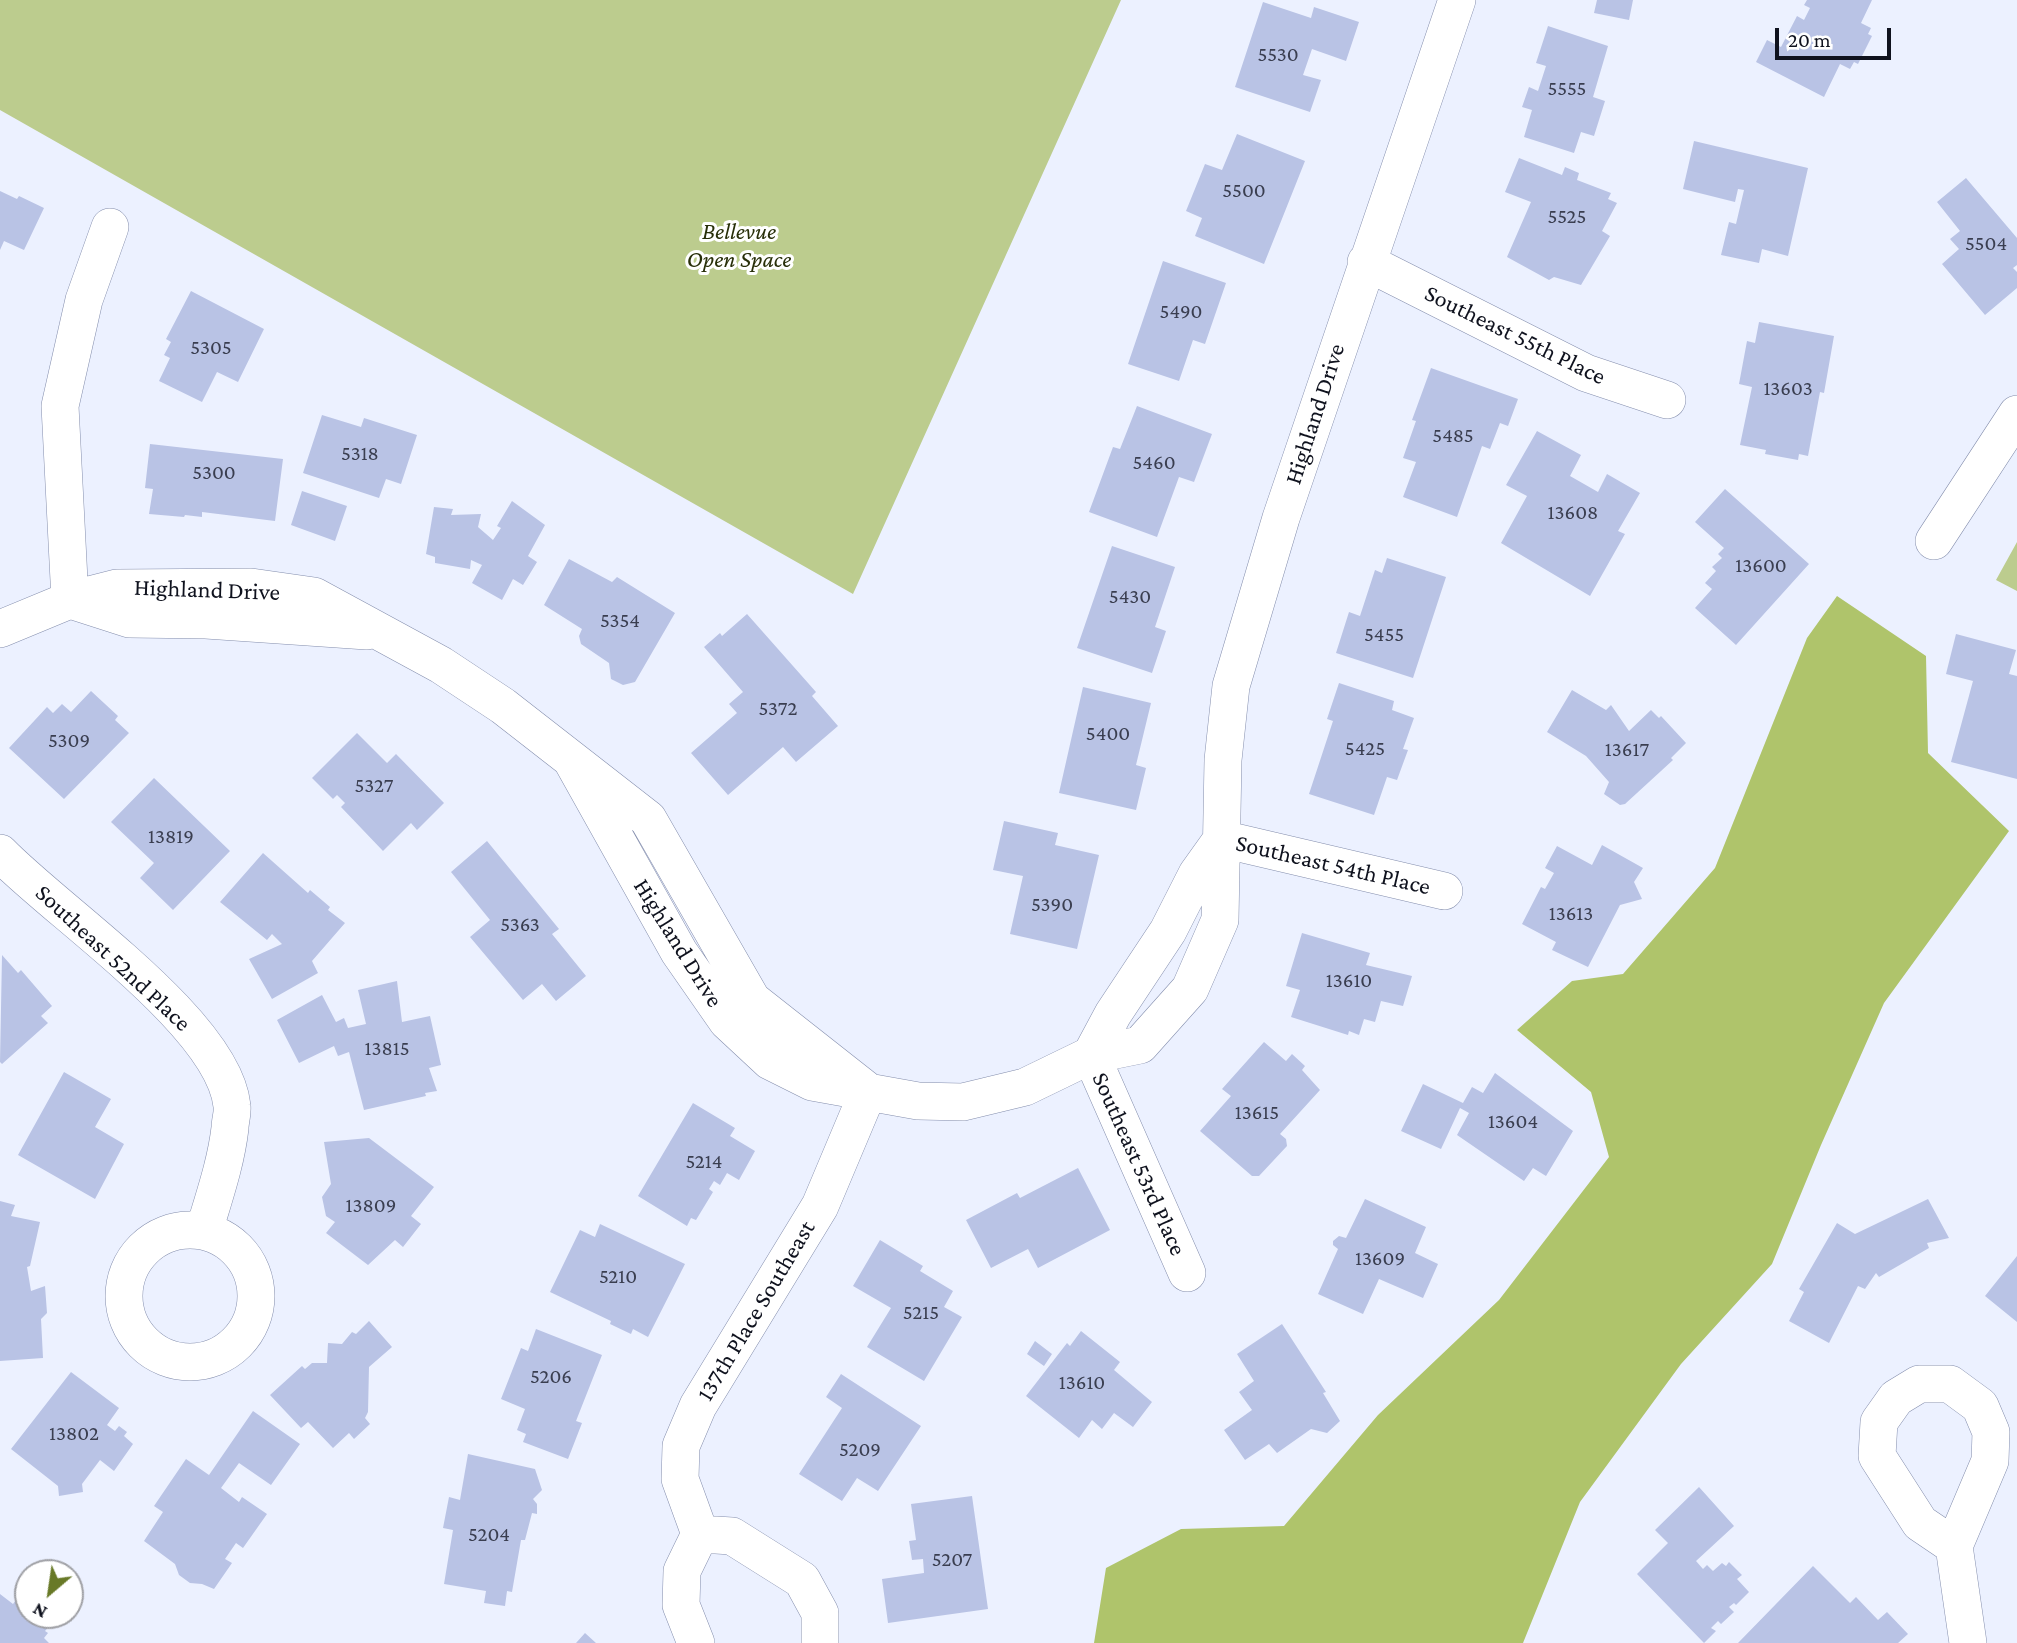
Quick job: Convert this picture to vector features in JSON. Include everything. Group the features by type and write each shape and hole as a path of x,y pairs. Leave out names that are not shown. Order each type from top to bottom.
{"street":[{"name":"Highland Drive","path":"70,600 129,619 206,620 378,632 441,665 503,706 648,818 752,1000 869,1092 918,1101 963,1102 1026,1087 1091,1055 1140,1045 1190,989 1220,920 1223,760 1231,686 1281,518 1366,261 1457,0"},
{"path":"0,629 70,600 60,406 84,300 110,227"},
{"name":"Southeast 55th Place","path":"1366,261 1586,373 1667,400"},
{"path":"1934,541 2017,414"},
{"path":"1091,1055 1113,1014 1168,931 1197,874 1222,839"},
{"name":"Southeast 54th Place","path":"1222,839 1444,891"},
{"name":"Southeast 52nd Place","path":"0,853 159,993 198,1038 222,1074 232,1107 227,1154 204,1231"},
{"name":"Southeast 53rd Place","path":"1091,1055 1187,1273"},
{"name":"137th Place Southeast","path":"700,1534 680,1479 681,1446 698,1406 820,1206 869,1092"},
{"path":"696,1643 681,1605 682,1571 700,1534 732,1536 802,1580 820,1613 820,1643"},
{"path":"1954,1546 1968,1643"}],"green space":[{"name":"Bellevue Open Space","path":"0,0 1121,0 853,594 0,110"},
{"path":"2017,542 2017,591 1996,580"},
{"path":"1837,596 1926,656 1928,753 2009,831 1884,1003 1772,1264 1681,1364 1580,1502 1523,1643 1094,1643 1106,1568 1181,1529 1284,1526 1378,1415 1499,1300 1609,1157 1591,1092 1517,1030 1572,981 1623,974 1715,868 1807,638"}],"building":[{"path":"1597,0 1633,0 1629,20 1594,13"},
{"path":"1807,0 1872,0 1861,23 1871,28 1868,34 1872,36 1858,64 1854,62 1850,69 1840,64 1824,97 1756,62 1767,40 1781,47 1797,16 1804,20 1810,8 1804,5"},
{"path":"1263,2 1311,18 1314,7 1359,22 1346,61 1312,49 1303,75 1321,80 1310,112 1235,87"},
{"path":"1548,26 1608,46 1593,97 1605,101 1594,136 1581,132 1574,153 1524,137 1532,110 1522,107 1529,87 1538,91 1546,66 1536,63"},
{"path":"1237,134 1305,161 1264,264 1195,236 1202,218 1186,211 1205,164 1222,170"},
{"path":"1694,141 1808,168 1788,256 1762,249 1759,263 1721,255 1729,222 1736,224 1744,190 1738,189 1735,202 1683,189"},
{"path":"1519,158 1562,175 1565,167 1579,173 1577,180 1611,193 1608,199 1617,203 1602,231 1610,236 1581,285 1554,277 1549,280 1507,257 1531,202 1505,192"},
{"path":"1966,178 2017,238 2017,265 2013,268 2017,272 2017,288 1985,315 1942,264 1959,249 1950,239 1960,231 1937,202"},
{"path":"0,191 17,199 19,196 44,208 24,250 4,241 0,250"},
{"path":"1163,261 1226,283 1205,344 1193,340 1179,381 1128,364"},
{"path":"191,291 264,329 238,382 217,372 202,402 159,381 170,358 164,355 171,342 166,339"},
{"path":"1759,322 1834,336 1824,393 1820,392 1808,456 1799,454 1798,460 1765,454 1766,450 1740,445 1752,387 1739,384 1747,341 1755,343"},
{"path":"1431,368 1518,399 1508,426 1500,423 1490,449 1482,446 1457,517 1403,497 1416,462 1403,458 1416,421 1412,420"},
{"path":"1137,406 1212,434 1194,482 1179,477 1157,537 1089,512 1113,447 1120,449"},
{"path":"322,415 361,427 364,418 417,435 401,484 386,479 379,498 303,473"},
{"path":"1537,431 1581,455 1570,476 1598,492 1607,474 1640,493 1618,531 1625,534 1590,596 1501,543 1527,496 1506,485"},
{"path":"150,444 283,459 275,521 202,512 202,517 149,514 153,489 145,488"},
{"path":"1725,489 1809,564 1736,645 1695,608 1712,589 1705,583 1716,571 1712,567 1722,558 1718,554 1724,548 1695,522"},
{"path":"302,491 347,506 335,541 291,525"},
{"path":"512,501 545,525 528,556 537,562 523,585 513,579 502,600 472,583 482,565 471,560 470,569 435,563 435,557 426,554 434,507 453,509 451,515 481,514 478,527 493,540 501,528 497,526"},
{"path":"1112,546 1175,567 1155,627 1166,631 1152,673 1077,648"},
{"path":"1387,558 1446,577 1413,678 1336,653 1349,612 1360,616 1375,570 1382,573"},
{"path":"569,559 612,582 617,577 675,613 635,682 623,685 611,679 609,663 581,644 579,636 582,629 544,605"},
{"path":"747,614 816,692 812,696 838,726 796,762 783,747 728,795 691,753 737,713 729,704 743,692 704,647 720,633 722,636"},
{"path":"1956,634 2016,650 2009,674 2017,676 2017,779 1951,762 1973,681 1946,674"},
{"path":"1339,683 1394,701 1392,710 1414,718 1403,749 1408,750 1397,780 1387,777 1374,815 1309,794 1333,721 1327,719"},
{"path":"1083,687 1151,703 1136,765 1146,768 1136,810 1059,793"},
{"path":"1572,690 1606,710 1611,705 1629,731 1651,710 1659,718 1661,716 1686,743 1671,758 1673,760 1625,804 1620,805 1604,794 1609,782 1586,756 1547,732"},
{"path":"91,691 118,716 115,720 129,733 64,799 9,748 47,707 53,713 62,704 71,712"},
{"path":"357,733 387,763 396,754 444,803 417,830 411,823 383,851 341,807 345,803 337,795 333,799 312,778"},
{"path":"154,778 230,851 173,910 140,878 154,863 111,822"},
{"path":"1004,821 1058,833 1055,845 1099,855 1077,949 1010,934 1023,876 993,870"},
{"path":"487,841 559,929 552,934 586,976 556,1001 542,984 523,1000 470,937 490,920 451,872"},
{"path":"1602,845 1643,868 1634,882 1642,899 1620,905 1588,967 1552,950 1556,942 1522,924 1541,887 1545,889 1554,873 1545,868 1557,846 1592,865"},
{"path":"263,853 308,893 310,890 330,907 328,910 345,923 312,961 318,973 272,999 249,959 282,944 272,934 267,940 220,902"},
{"path":"1302,933 1370,953 1366,965 1412,976 1403,1006 1381,1001 1375,1022 1364,1019 1359,1035 1349,1031 1348,1035 1291,1017 1300,990 1286,986"},
{"path":"2,955 18,973 21,970 52,1006 41,1016 48,1023 2,1064 0,1062"},
{"path":"397,981 402,1022 430,1016 441,1065 429,1068 437,1091 364,1110 349,1052 338,1056 334,1046 299,1063 277,1020 322,995 336,1022 344,1018 348,1028 366,1024 358,990"},
{"path":"1264,1042 1286,1061 1292,1054 1305,1066 1302,1070 1320,1090 1280,1134 1286,1139 1287,1146 1259,1176 1252,1176 1200,1131 1231,1096 1222,1089"},
{"path":"64,1072 111,1099 95,1127 124,1144 95,1199 18,1155"},
{"path":"1495,1073 1573,1131 1546,1176 1533,1168 1524,1181 1457,1135 1469,1113 1460,1108 1441,1149 1401,1131 1423,1084 1463,1103 1472,1087 1483,1093"},
{"path":"693,1103 735,1128 730,1136 755,1151 739,1180 727,1173 720,1185 714,1181 709,1189 713,1192 696,1220 691,1218 687,1226 638,1196"},
{"path":"369,1138 434,1187 411,1216 421,1224 403,1247 395,1240 368,1265 326,1233 335,1222 326,1216 322,1197 331,1184 324,1142"},
{"path":"1078,1168 1110,1230 1038,1268 1028,1249 991,1268 966,1220 1017,1193 1020,1198"},
{"path":"1365,1199 1426,1227 1415,1253 1438,1264 1423,1298 1379,1279 1363,1314 1318,1294 1338,1249 1333,1245 1333,1241 1339,1236 1346,1238"},
{"path":"1928,1199 1949,1238 1927,1243 1929,1248 1879,1277 1876,1273 1865,1289 1858,1286 1829,1343 1789,1321 1804,1292 1799,1289 1837,1223 1855,1234"},
{"path":"0,1201 15,1205 11,1216 40,1222 30,1266 27,1267 31,1291 45,1286 47,1313 41,1319 43,1358 0,1361"},
{"path":"600,1224 685,1264 648,1337 633,1329 631,1334 610,1324 611,1321 550,1292 580,1230 595,1237"},
{"path":"880,1240 923,1266 920,1271 953,1291 944,1307 962,1317 924,1381 867,1347 891,1308 853,1286"},
{"path":"2017,1256 2017,1322 1985,1296"},
{"path":"369,1321 392,1347 369,1367 368,1412 365,1418 370,1424 354,1439 349,1433 333,1448 308,1422 301,1428 270,1395 302,1366 305,1369 312,1363 327,1363 328,1343 342,1344 352,1332 356,1334"},
{"path":"1282,1324 1326,1392 1323,1393 1340,1421 1327,1433 1311,1429 1277,1453 1269,1444 1245,1460 1224,1430 1252,1410 1239,1392 1254,1381 1237,1354"},
{"path":"536,1329 602,1355 576,1421 582,1423 568,1459 523,1442 526,1434 517,1430 525,1409 501,1399 521,1348 528,1351"},
{"path":"1081,1331 1120,1362 1114,1370 1152,1402 1133,1427 1114,1413 1102,1429 1092,1420 1079,1438 1026,1396 1067,1343 1070,1346"},
{"path":"1035,1341 1052,1354 1044,1366 1027,1354"},
{"path":"71,1372 119,1408 107,1425 115,1431 119,1426 127,1432 124,1436 133,1444 114,1471 100,1460 82,1484 83,1492 59,1496 58,1486 11,1449"},
{"path":"841,1374 921,1426 878,1491 857,1478 842,1501 799,1474 842,1408 826,1397"},
{"path":"253,1411 300,1444 271,1485 239,1463 221,1488 239,1502 242,1497 267,1514 243,1548 236,1543 225,1559 232,1563 214,1589 190,1583 179,1575 175,1564 144,1541 163,1512 154,1506 186,1459 209,1475"},
{"path":"468,1454 535,1469 542,1490 533,1499 537,1504 537,1514 532,1513 525,1540 521,1540 512,1592 507,1591 505,1606 484,1603 486,1591 444,1584 453,1530 443,1528 449,1497 460,1500"},
{"path":"1699,1487 1734,1526 1696,1561 1703,1569 1707,1565 1713,1571 1722,1563 1726,1566 1729,1562 1742,1575 1737,1579 1749,1592 1736,1605 1734,1603 1729,1607 1734,1612 1721,1624 1718,1621 1711,1628 1716,1631 1704,1643 1637,1574 1668,1543 1655,1530"},
{"path":"972,1496 988,1609 888,1623 882,1579 924,1573 923,1559 912,1560 909,1541 916,1540 911,1504"},
{"path":"1813,1566 1850,1603 1856,1597 1878,1620 1887,1612 1908,1634 1898,1643 1738,1643"},
{"path":"0,1594 14,1603 14,1629 47,1629 45,1631 48,1633 44,1638 49,1643 0,1643"},
{"path":"585,1633 596,1643 576,1643"}]}
